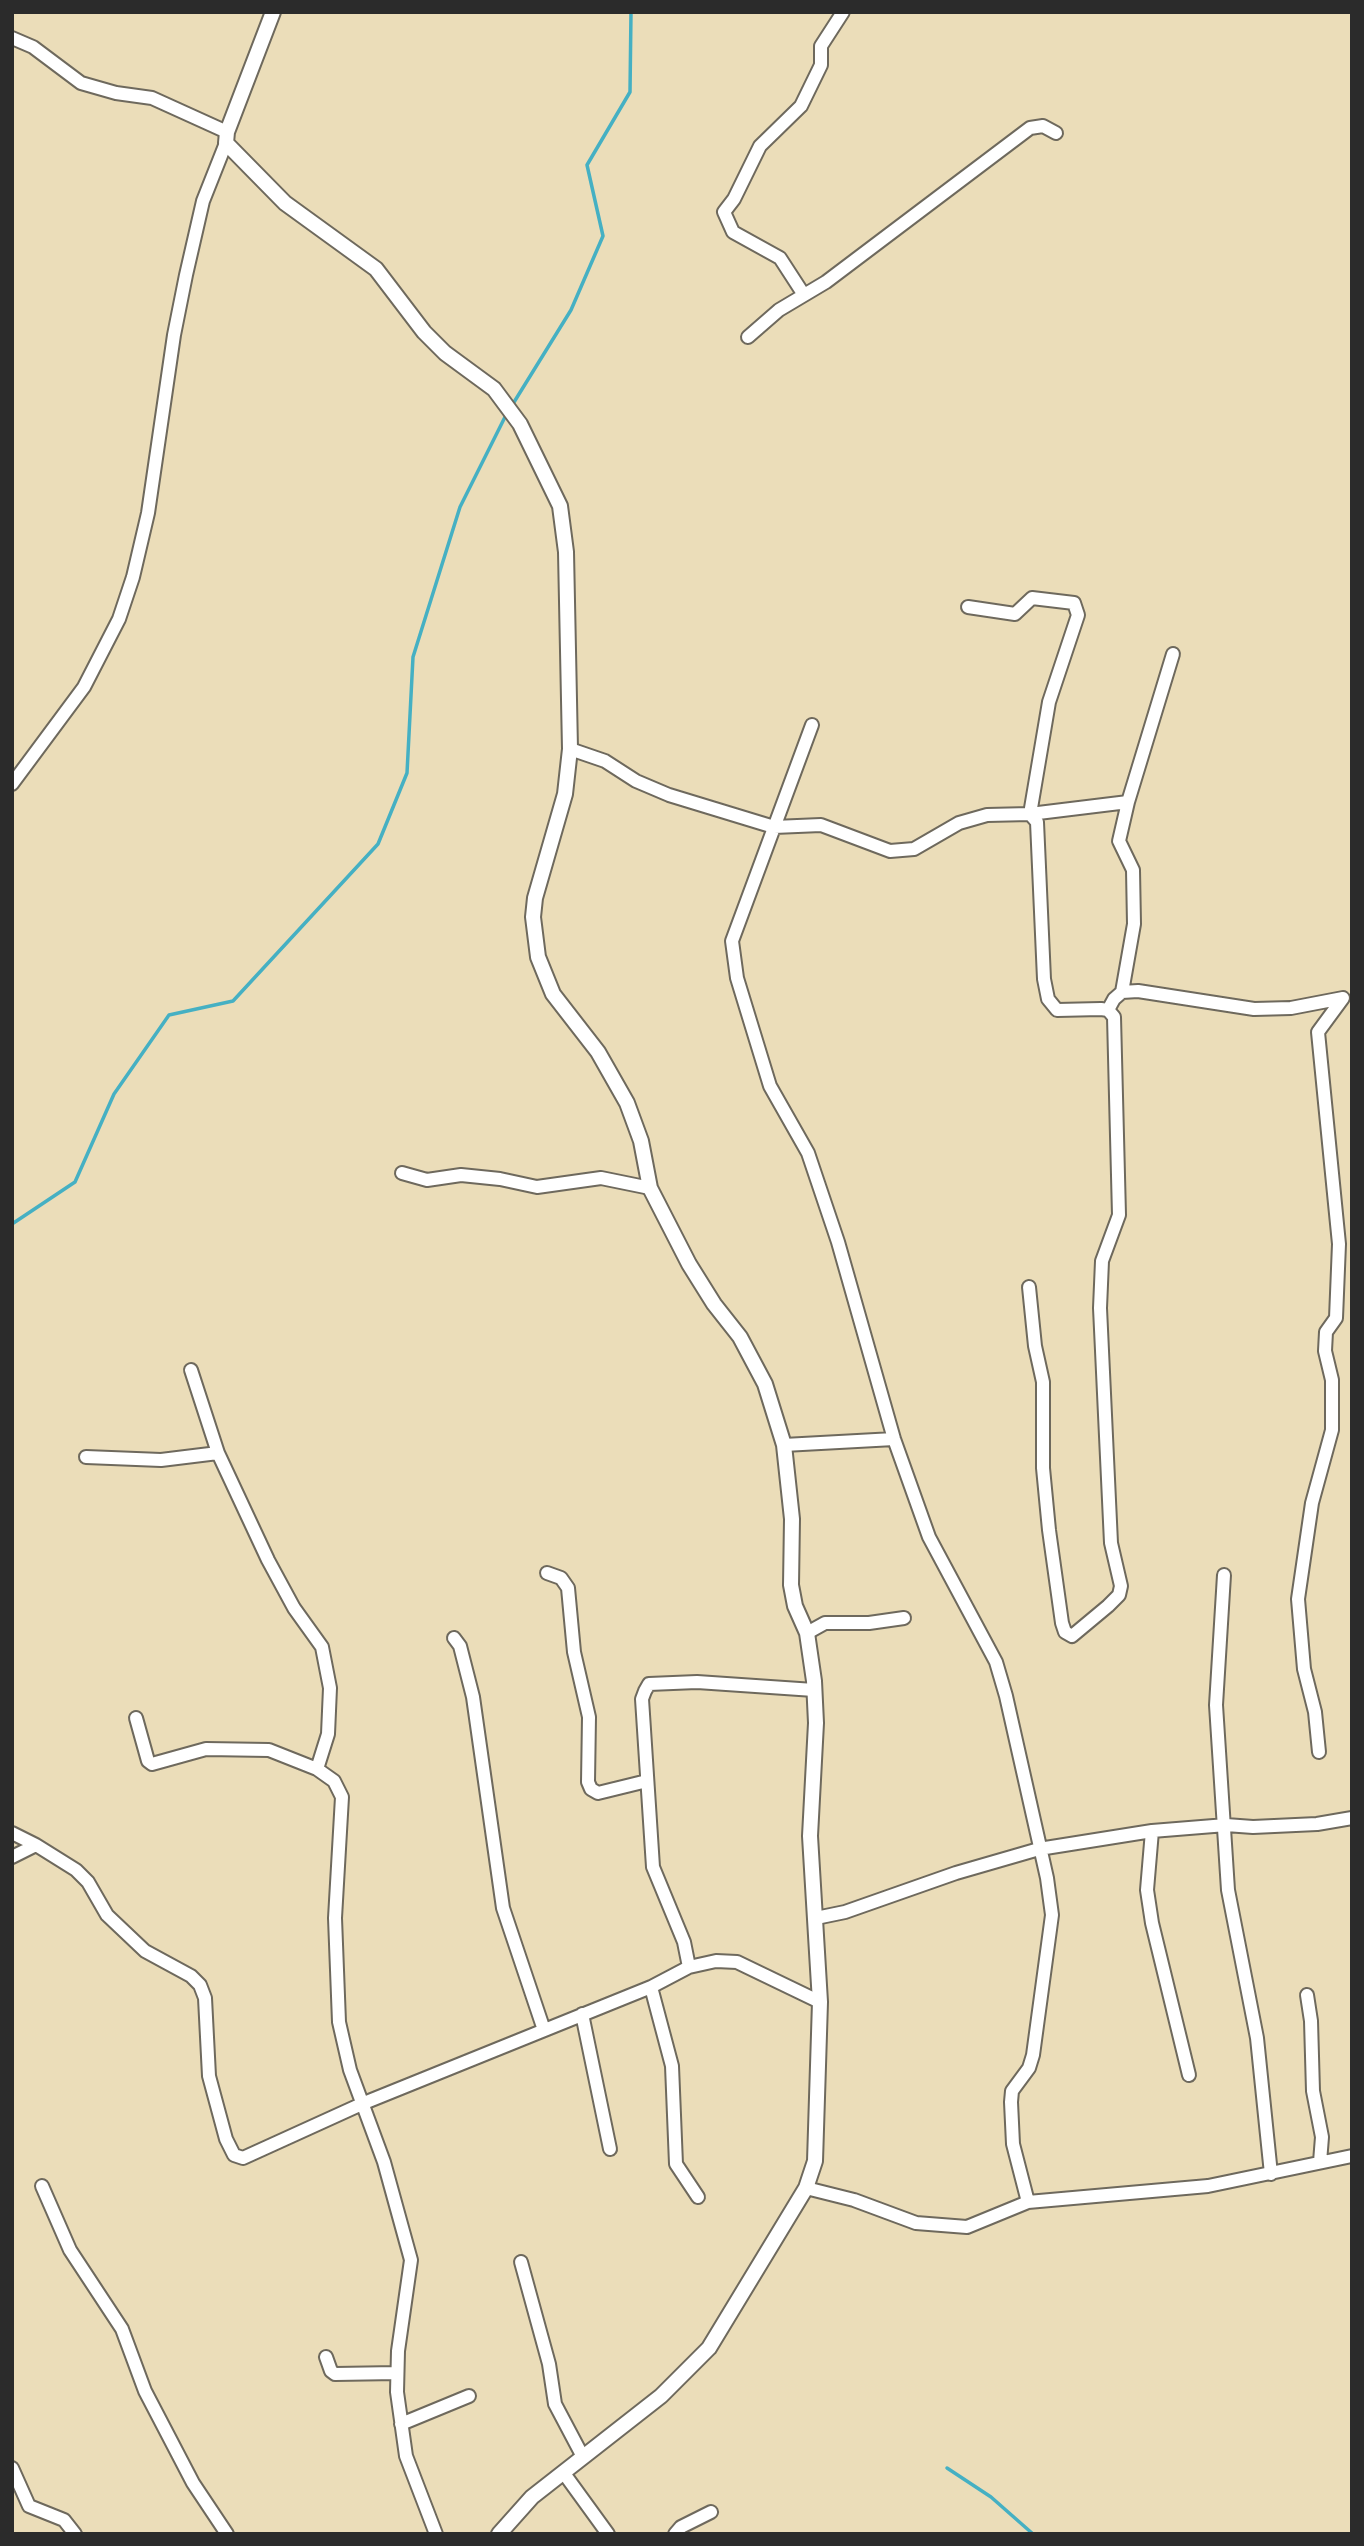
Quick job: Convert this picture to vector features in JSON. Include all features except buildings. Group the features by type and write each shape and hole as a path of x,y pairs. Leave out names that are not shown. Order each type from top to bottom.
{"street":[{"path":"12,784 84,687 119,619 133,577 148,513 174,335 203,201 273,12"},
{"path":"804,295 780,258 733,232 724,212 734,199 760,146 801,106 821,65 821,46 843,12"},
{"path":"12,38 33,47 81,83 116,93 152,98 226,137 285,203 376,269 424,332 445,353 494,389 520,424 562,514 566,552 570,749 565,794 534,898 538,957 553,994 598,1052 627,1103 641,1141 650,1188 689,1264 755,1362 784,1445 792,1519 791,1585 795,1606 807,1633 816,1723 810,1836 820,2002 814,2161 806,2188 709,2348 661,2396 532,2497 499,2534"},
{"path":"748,337 779,310 826,282 1030,128 1043,126 1056,133"},
{"path":"968,607 1015,614 1032,598 1074,603 1078,615 1049,702 1030,814"},
{"path":"1122,992 1134,924 1133,870 1119,841 1128,802 1173,654"},
{"path":"812,725 732,941 737,978 770,1086 812,1166 838,1242 894,1439 929,1537 996,1662 1052,1915 1032,2055 1029,2068 1013,2091 1011,2102 1013,2144 1028,2202"},
{"path":"570,749 606,761 636,781 669,795 774,827 821,825 890,851 914,849 959,823 987,815 1030,814 1128,802"},
{"path":"1029,1287 1035,1346 1043,1382 1043,1468 1049,1530 1062,1623 1065,1632 1072,1636 1108,1606 1119,1594 1121,1586 1111,1554 1100,1308 1102,1261 1119,1215 1114,1017 1108,1010 1056,1010 1048,999 1044,979 1037,822 1030,814"},
{"path":"1108,1010 1122,992 1138,991 1254,1009 1291,1008 1347,998"},
{"path":"1319,1752 1315,1712 1302,1658 1298,1600 1312,1503 1332,1430 1332,1380 1325,1351 1326,1332 1336,1318 1339,1244 1318,1032 1347,998"},
{"path":"402,1173 427,1180 461,1175 500,1179 537,1187 601,1178 650,1188"},
{"path":"191,1370 219,1453 268,1560 294,1608 323,1647 330,1688 328,1734 317,1769"},
{"path":"784,1445 894,1439"},
{"path":"86,1457 161,1460 219,1453"},
{"path":"547,1573 561,1578 568,1588 574,1652 589,1717 588,1782 591,1789 598,1793 647,1781"},
{"path":"1224,1575 1216,1705 1226,1825 1229,1907 1257,2038 1271,2174"},
{"path":"807,1633 825,1623 869,1623 904,1618"},
{"path":"454,1638 460,1646 473,1697 503,1908 544,2030"},
{"path":"689,1967 684,1942 653,1867 642,1699 649,1684 697,1682 814,1690"},
{"path":"136,1718 148,1761 152,1764 206,1749 269,1750 317,1769 334,1781 342,1797 335,1919 339,2022 350,2070 364,2103 411,2260 397,2373 401,2424 410,2471 436,2534"},
{"path":"816,1918 845,1912 1039,1849 1152,1831 1226,1825 1253,1827 1352,1818"},
{"path":"1152,1831 1147,1890 1152,1923 1189,2075"},
{"path":"12,1833 76,1870 88,1882 107,1915 145,1951 191,1976 200,1985 205,1998 209,2076 226,2139 234,2155 243,2158 364,2103 651,1987 689,1967 716,1961 737,1962 820,2002"},
{"path":"12,1857 36,1845"},
{"path":"651,1987 674,2079 676,2164 698,2197"},
{"path":"1307,1995 1311,2021 1313,2091 1322,2137 1320,2162"},
{"path":"582,2014 610,2149"},
{"path":"806,2188 916,2223 948,2228 985,2222 1028,2202 1208,2186 1352,2156"},
{"path":"42,2186 71,2250 122,2329 145,2391 193,2483 227,2534"},
{"path":"521,2262 549,2364 555,2404 583,2457"},
{"path":"326,2357 335,2374 397,2373"},
{"path":"401,2424 469,2396"},
{"path":"12,2468 29,2506 64,2520 75,2534"},
{"path":"563,2472 608,2534"},
{"path":"675,2534 681,2527 711,2512"}],"waterway":[{"path":"511,407 571,310 603,236 587,165 630,92 631,12"},
{"path":"12,1224 75,1182 114,1094 169,1015 233,1001 378,844 407,773 413,657 460,507 507,413"},
{"path":"947,2468 991,2497 1033,2534"}]}
